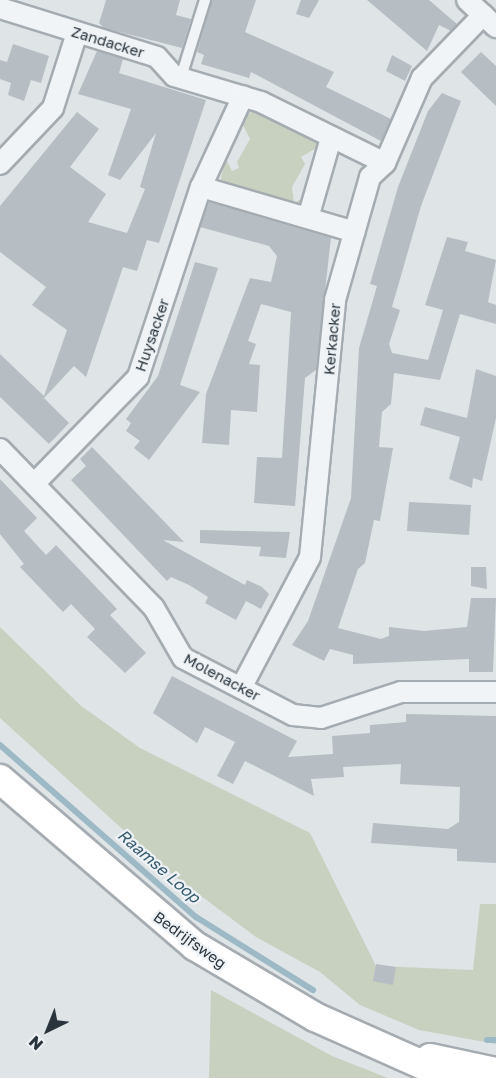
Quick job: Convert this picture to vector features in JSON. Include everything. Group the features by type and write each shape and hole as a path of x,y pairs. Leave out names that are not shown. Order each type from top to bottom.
{"main road":[{"name":"Bedrijfsweg","path":"0,779 195,946 315,1017 410,1057 452,1078"},
{"name":"Bedrijfsweg","path":"410,1057 496,1072"}],"street":[{"path":"467,0 490,21"},
{"name":"Zandacker","path":"0,8 158,57 181,77 243,96 385,163"},
{"name":"Kerkacker","path":"242,688 310,557 335,300 370,177 385,163 422,78 490,21"},
{"path":"0,164 53,108 77,33"},
{"path":"243,96 201,187 355,232"},
{"path":"308,218 332,138"},
{"name":"Huysacker","path":"35,483 138,377 201,187"},
{"name":"Molenacker","path":"0,449 154,608 183,658 293,715 321,718 401,692 496,692"}],"lane":[{"path":"181,77 205,0"}],"green space":[{"path":"253,110 319,139 318,147 301,157 305,164 292,187 294,203 305,197 301,207 223,188 220,182 226,159 232,171 239,168 237,162 250,139 241,121"},
{"path":"0,627 80,705 140,748 310,833 376,966 473,970 480,904 496,904 496,1044 419,1030 360,1005 320,972 256,937 173,875 0,718"},
{"path":"211,990 332,1056 388,1078 209,1078"}],"building":[{"path":"106,0 180,0 176,15 191,19 182,48 104,28 99,23"},
{"path":"212,0 256,0 245,32 334,72 326,87 391,119 381,141 251,72 249,78 201,64 204,55 197,52"},
{"path":"301,0 319,0 309,18 296,14"},
{"path":"367,0 429,0 457,24 451,31 439,25 427,51"},
{"path":"13,44 49,56 41,83 31,80 24,101 8,95 11,83 0,79 0,60 7,62"},
{"path":"97,51 123,59 119,73 206,100 159,243 147,240 137,271 123,267 86,377 74,366 44,398 69,423 49,444 0,397 0,354 44,396 67,330 32,305 46,287 0,252 0,206 77,112 99,129 70,167 106,194 88,222 127,233 145,189 140,187 156,133 120,180 108,175 131,109 78,94"},
{"path":"481,52 496,66 496,106 461,72"},
{"path":"392,55 412,66 405,81 386,71"},
{"path":"442,93 461,101 421,206 392,307 400,310 389,344 392,353 428,360 443,310 425,305 447,237 468,242 465,251 496,260 488,302 496,305 496,324 460,314 440,380 394,373 391,404 382,412 379,447 393,448 380,521 374,520 365,563 358,569 338,628 381,639 389,636 389,627 424,631 467,627 471,598 496,598 493,672 469,672 469,659 353,664 353,655 330,649 324,661 292,645 308,621 351,498 359,348 377,286 370,284 398,187 428,111"},
{"path":"209,202 331,238 316,370 305,378 295,506 254,503 257,457 282,458 291,312 261,304 248,341 256,344 249,364 260,365 257,412 231,410 229,445 202,443 206,394 250,278 271,282 277,256 269,246 200,227"},
{"path":"195,262 218,268 180,385 200,392 149,460 134,448 140,441 126,431 131,423 126,419 158,376"},
{"path":"476,369 496,376 496,418 482,481 473,478 472,488 449,479 460,437 420,425 425,407 467,418"},
{"path":"92,447 184,542 163,540 245,585 247,580 262,587 269,594 261,609 246,601 236,620 205,603 208,597 189,585 171,577 167,581 71,480 86,466 80,459"},
{"path":"0,479 37,518 24,531 46,555 56,545 117,609 110,615 146,653 125,673 87,637 95,629 71,604 63,612 20,567 24,564 0,534"},
{"path":"409,502 471,505 469,535 407,531"},
{"path":"200,530 290,532 286,558 259,556 261,547 200,543"},
{"path":"471,567 486,567 487,589 471,586"},
{"path":"172,676 297,741 288,757 333,754 332,736 370,733 370,725 406,722 406,714 496,716 496,863 457,861 457,849 371,843 373,823 448,829 459,822 460,787 400,784 401,764 343,767 344,777 311,779 314,796 245,761 233,784 217,776 235,742 205,727 197,743 153,713"},
{"path":"376,964 396,967 393,985 373,981"}],"waterway":[{"name":"Raamse Loop","path":"0,745 196,917 313,990"},
{"name":"Raamse Loop","path":"487,1040 496,1040"}]}
